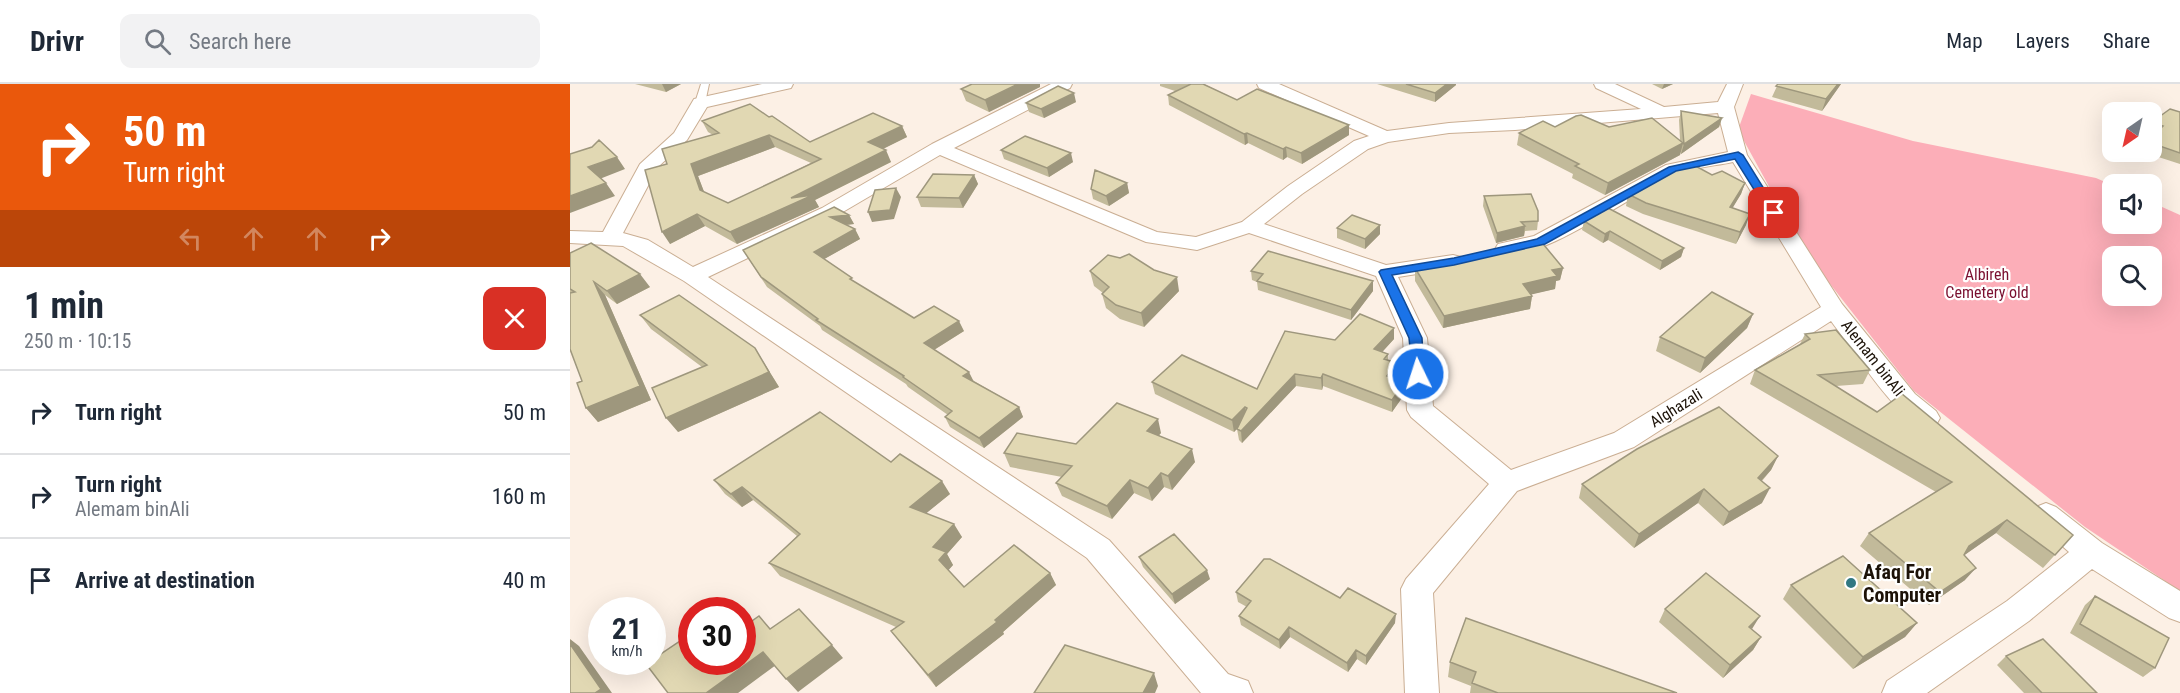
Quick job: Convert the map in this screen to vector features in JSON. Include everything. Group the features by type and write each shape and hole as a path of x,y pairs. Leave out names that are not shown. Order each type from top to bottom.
{"street":[{"path":"610,238 629,207 650,164 681,136 700,103 785,84"},
{"path":"692,276 829,212 939,148 1064,84"},
{"path":"1265,84 1385,137"},
{"path":"1602,84 1659,111"},
{"path":"939,148 1153,238 1197,244 1249,226 1295,190 1361,145 1385,137 1449,128 1515,125 1725,107 1735,84"},
{"name":"Alemam binAli","path":"1725,107 1738,155 1834,309 1906,401 1943,431"},
{"path":"1249,226 1385,272 1481,255 1541,241 1672,169 1738,155"},
{"path":"570,238 610,238 640,245 692,276 1098,549 1221,690"},
{"path":"1385,272 1415,338 1420,410 1507,483 1417,589 1422,693"},
{"name":"Alghazali","path":"1507,483 1624,440 1834,309"},
{"path":"2026,499 2091,552 2180,608"},
{"path":"1899,693 2018,611 2091,552"}],"lane":[{"path":"700,103 705,84"}],"green space":[{"name":"Albireh Cemetery old","path":"1751,94 1913,141 2096,178 2102,181 2102,234 2162,234 2162,207 2180,215 2180,591 2085,527 1914,391 1805,252 1738,130"}],"building":[{"path":"972,84 1018,84 985,100 961,89"},
{"path":"1191,84 1203,84 1237,100 1257,89 1349,125 1301,153 1286,147 1283,149 1247,133 1244,134 1168,95"},
{"path":"1406,84 1447,84 1435,93"},
{"path":"1778,84 1838,84 1826,99 1776,86"},
{"path":"1058,86 1074,93 1041,109 1026,103"},
{"path":"750,104 810,142 873,113 902,126 868,142 886,150 791,198 813,195 730,232 697,214 662,232 645,170 667,164 662,149 719,133 702,121","holes":["769,135 821,159 728,203 700,190 691,164"]},
{"path":"2170,109 2180,112 2180,153 2162,147 2162,115"},
{"path":"1681,111 1722,118 1684,144"},
{"path":"1581,115 1609,127 1652,118 1683,143 1608,183 1575,166 1579,164 1519,133 1543,121 1555,127"},
{"path":"1025,136 1071,153 1047,168 1001,150"},
{"path":"599,140 617,157 588,167 606,183 570,196 570,154 592,147"},
{"path":"1690,163 1712,175 1722,171 1745,183 1730,207 1750,214 1740,232 1646,203 1628,194 1683,164"},
{"path":"1095,170 1127,183 1106,196 1091,189"},
{"path":"933,174 974,175 959,198 917,197"},
{"path":"896,188 890,210 868,212 875,190"},
{"path":"1531,194 1538,211 1538,221 1521,222 1525,226 1497,233 1484,196"},
{"path":"834,207 849,215 830,217 855,229 814,252 852,278 850,279 914,318 934,306 959,321 924,343 969,372 963,376 1019,407 979,438 945,417 952,411 904,376 816,320 818,319 761,277 743,250"},
{"path":"1608,208 1684,248 1662,261 1610,231 1605,234 1584,221"},
{"path":"1352,215 1380,225 1365,239 1337,228"},
{"path":"1539,239 1563,268 1552,270 1557,276 1523,284 1532,296 1444,316 1415,268"},
{"path":"591,243 640,274 607,291 594,282 640,386 586,408 577,383 582,381 570,349 570,293 575,292 570,289 570,253"},
{"path":"1268,251 1373,281 1351,310 1257,281 1263,274 1251,271"},
{"path":"1129,254 1154,270 1177,277 1141,313 1116,305 1102,294 1109,287 1090,271 1108,255 1120,258"},
{"path":"1712,292 1753,314 1705,358 1660,337"},
{"path":"679,295 755,348 769,372 666,418 652,388 707,365 640,315"},
{"path":"1360,314 1394,328 1374,349 1388,354 1384,359 1397,363 1387,376 1404,383 1392,400 1323,374 1321,378 1295,374 1241,431 1237,429 1247,408 1245,407 1232,420 1152,382 1182,355 1257,389 1285,331 1335,340"},
{"path":"1836,330 1870,370 1818,375 1877,412 1902,394 2073,535 2055,555 2007,520 1969,546 1964,555 1976,568 1940,592 1869,533 1952,482 1755,370 1810,339 1805,334"},
{"path":"1117,403 1158,419 1147,431 1192,449 1168,476 1161,473 1148,488 1130,480 1107,506 1056,483 1072,466 1004,453 1017,433 1076,444"},
{"path":"1719,407 1778,456 1758,478 1770,488 1729,512 1704,489 1639,534 1582,484 1637,449"},
{"path":"820,412 891,462 900,454 942,481 910,507 954,524 933,547 946,552 939,560 964,587 1014,545 1050,573 995,620 997,622 928,675 891,631 904,622 769,563 800,534 742,487 731,494 714,480"},
{"path":"1174,534 1207,570 1172,594 1139,557"},
{"path":"1843,556 1917,623 1863,657 1791,585"},
{"path":"1264,559 1270,559 1340,598 1348,588 1396,614 1366,656 1356,650 1347,663 1289,627 1279,640 1239,616 1251,601 1236,592"},
{"path":"1706,573 1760,616 1749,627 1761,637 1730,665 1665,609"},
{"path":"2095,596 2169,638 2155,668 2080,624"},
{"path":"799,609 832,645 786,679 763,652 756,657 756,618 759,616 770,629"},
{"path":"1466,618 1677,693 1498,693 1472,683 1476,672 1450,662"},
{"path":"2043,639 2097,693 2042,693 2006,656"},
{"path":"678,642 678,675 731,675 706,693 668,693 654,675 666,675 666,651"},
{"path":"570,644 588,670 588,675 591,675 601,689 595,693 570,693"},
{"path":"1065,645 1154,673 1143,693 1034,693"}],"place":[{"name":"Afaq For Computer","path":"1851,583"}],"route":[{"path":"1418,374 1415,338 1385,272 1454,262 1541,241 1672,169 1738,155 1774,213"}]}
